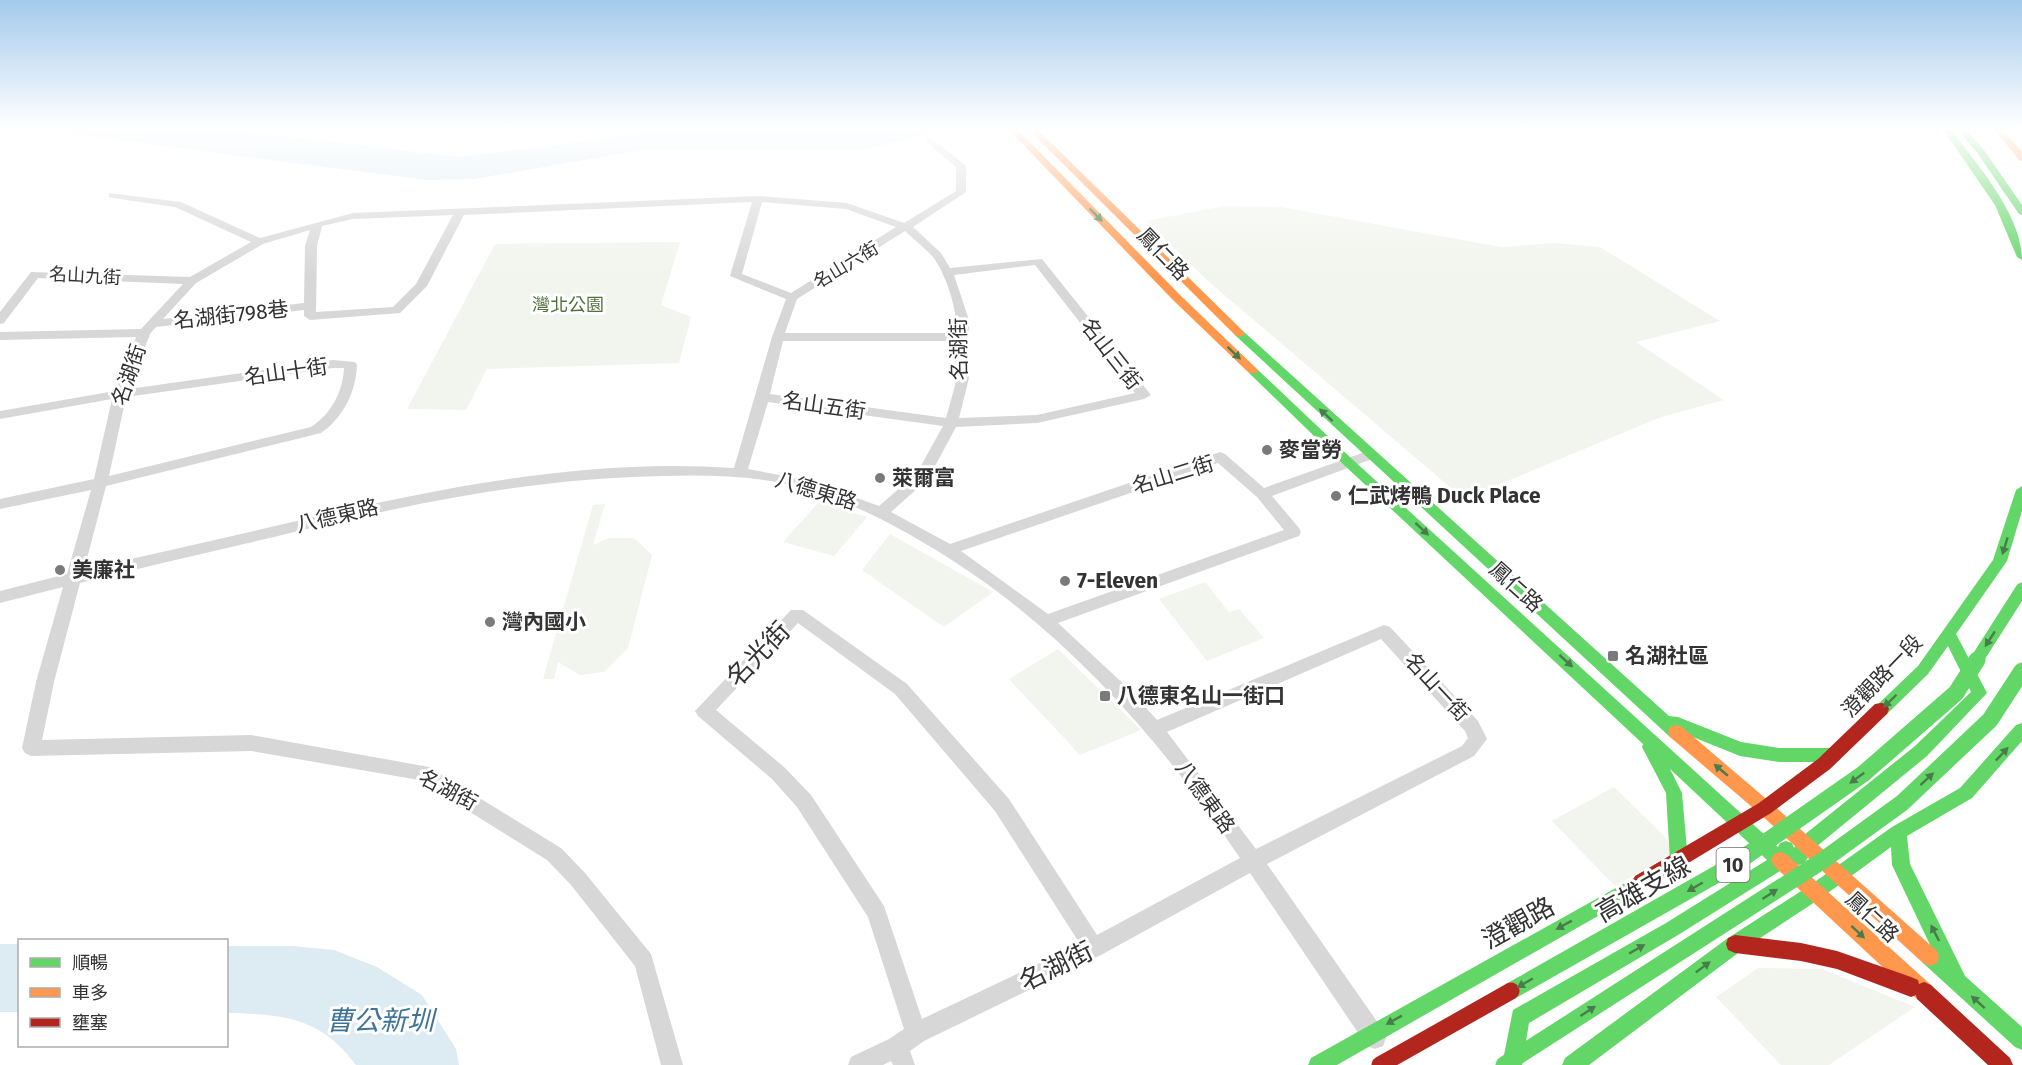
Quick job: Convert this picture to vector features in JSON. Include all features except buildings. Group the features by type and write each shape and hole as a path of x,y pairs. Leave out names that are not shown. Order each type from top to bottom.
{"main road":[{"name":"鳳仁路","path":"1060,178 1177,298 1348,462 2003,1065"},
{"name":"鳳仁路","path":"1081,178 1193,290 1370,455 1658,717 1765,808 2022,1041"},
{"path":"1981,178 2000,205 2022,257"},
{"path":"1999,178 2022,212"},
{"name":"澄觀路一段","path":"1742,823 1765,808 1834,754 1923,670 2000,561 2022,490"},
{"name":"高雄支線","path":"1380,1065 1733,866 1863,774 1956,693 2022,590"},
{"path":"1793,871 1805,845 1921,751 1979,693 1949,634"},
{"name":"10","path":"1504,1065 1822,861 1902,803 1990,720 2022,671"},
{"path":"1658,717 1740,749 1779,755 1834,754"},
{"path":"1635,724 1661,764 1674,793 1679,861"},
{"path":"1572,1065 1735,944 1815,892 1898,832 1966,793 2022,730"},
{"name":"澄觀路","path":"1318,1065 1742,823"},
{"path":"1898,832 1901,865 1960,986"},
{"path":"1512,1065 1520,1017 1672,929 1782,860 1792,833"},
{"path":"1735,944 1801,952 1837,960 1922,991"}],"street":[{"name":"名山六街","path":"758,199 736,276 792,297 908,228 961,192 961,178"},
{"path":"113,195 177,204 259,242"},
{"name":"名湖街","path":"672,1065 644,961 578,879 554,854 423,773 251,743 31,748 45,682 100,483 120,394 148,328 192,281 259,242 317,224 353,216 758,199 846,206 908,228 937,255 947,272 963,320 963,378 951,423 923,476 881,513"},
{"path":"317,224 311,246 310,316 396,310 421,286 459,213"},
{"name":"名山三街","path":"947,272 1038,261 1144,395 1037,419 951,423"},
{"name":"名山九街","path":"0,320 35,274 192,281"},
{"name":"名山五街","path":"792,297 778,337 763,397 951,423"},
{"name":"名湖街798巷","path":"148,328 310,306"},
{"path":"0,336 148,328"},
{"path":"778,337 963,338"},
{"name":"名山十街","path":"0,415 120,394 333,364 351,365 352,373 335,412 327,424 316,430 100,483 0,504"},
{"path":"740,472 763,397"},
{"path":"1262,494 1370,455"},
{"name":"名山二街","path":"948,550 1220,457 1262,494 1294,532 1046,621"},
{"name":"八德東路","path":"0,597 369,508 466,489 581,474 634,471 740,472 806,484 881,513 948,550 1046,621 1155,729 1395,1065"},
{"name":"名光街","path":"916,1033 877,913 804,801 778,773 704,711 797,614 901,689 1002,805 1094,948"},
{"name":"名山一街","path":"1155,729 1384,631 1473,726 1478,739 1468,751 1251,862"},
{"name":"名湖街","path":"859,1065 900,1056 916,1033 1094,948 1251,862"}],"green space":[{"path":"1224,206 1281,207 1501,247 1556,243 1600,247 1720,321 1636,342 1724,400 1661,417 1464,499 1208,281 1146,221"},
{"name":"灣北公園","path":"680,242 661,305 691,317 679,363 487,369 466,410 407,409 495,244"},
{"path":"819,502 867,517 834,556 783,542"},
{"path":"605,504 593,545 609,538 634,538 652,555 628,648 604,672 580,675 558,662 554,679 543,679 593,505"},
{"path":"890,534 993,592 944,627 862,570"},
{"path":"1205,582 1229,612 1239,609 1264,638 1207,661 1159,599"},
{"path":"1058,649 1141,730 1080,755 1009,679"},
{"path":"1614,787 1667,839 1671,854 1615,886 1552,821"},
{"path":"1758,968 1822,969 1915,1007 1829,1065 1781,1065 1716,997"}],"water":[{"path":"409,178 482,178 474,179 427,180"},
{"path":"0,944 18,944 18,1012 0,1012"},
{"name":"曹公新圳","path":"228,946 292,946 334,950 377,967 422,995 456,1049 459,1065 356,1065 329,1037 314,1028 299,1021 266,1015 228,1013"}],"traffic: fast":[{"path":"1981,178 2000,205 2022,257"},
{"path":"1999,178 2022,212"},
{"path":"1240,334 1676,732"},
{"path":"1253,371 1348,462 1780,860"},
{"path":"1881,709 1923,670 2000,561 2022,490"},
{"path":"1511,991 1733,865 1863,774 1956,693 2022,589"},
{"path":"1799,857 1805,845 1921,751 1979,693 1949,634"},
{"path":"1504,1065 1822,861 1902,803 1990,720 2022,671"},
{"path":"1672,722 1740,749 1779,755 1834,755"},
{"path":"1572,1065 1735,944 1815,892 1898,832 1966,793 2022,730"},
{"path":"1650,747 1674,793 1679,861"},
{"path":"1898,832 1901,865 1956,977"},
{"path":"1512,1064 1520,1017 1672,929 1782,860 1786,849"},
{"path":"1318,1065 1641,882"},
{"path":"1930,957 2022,1040"}],"traffic: slow":[{"path":"1060,178 1177,298 1253,371"},
{"path":"1081,178 1240,334"},
{"path":"1676,732 1765,808 1930,957"},
{"path":"1780,860 1924,992"}],"traffic: jam":[{"path":"1641,882 1765,808 1824,764 1881,709"},
{"path":"1735,944 1801,952 1837,960 1911,987"},
{"path":"1380,1065 1511,991"},
{"path":"1924,992 2003,1065"}],"place":[{"name":"麥當勞","path":"1267,450"},
{"name":"萊爾富","path":"880,478"},
{"name":"仁武烤鴨 Duck Place","path":"1336,496"},
{"name":"美廉社","path":"60,570"},
{"name":"7-Eleven","path":"1065,581"},
{"name":"灣內國小","path":"490,622"},
{"name":"名湖社區","path":"1613,656"},
{"name":"八德東名山一街口","path":"1105,696"}]}
